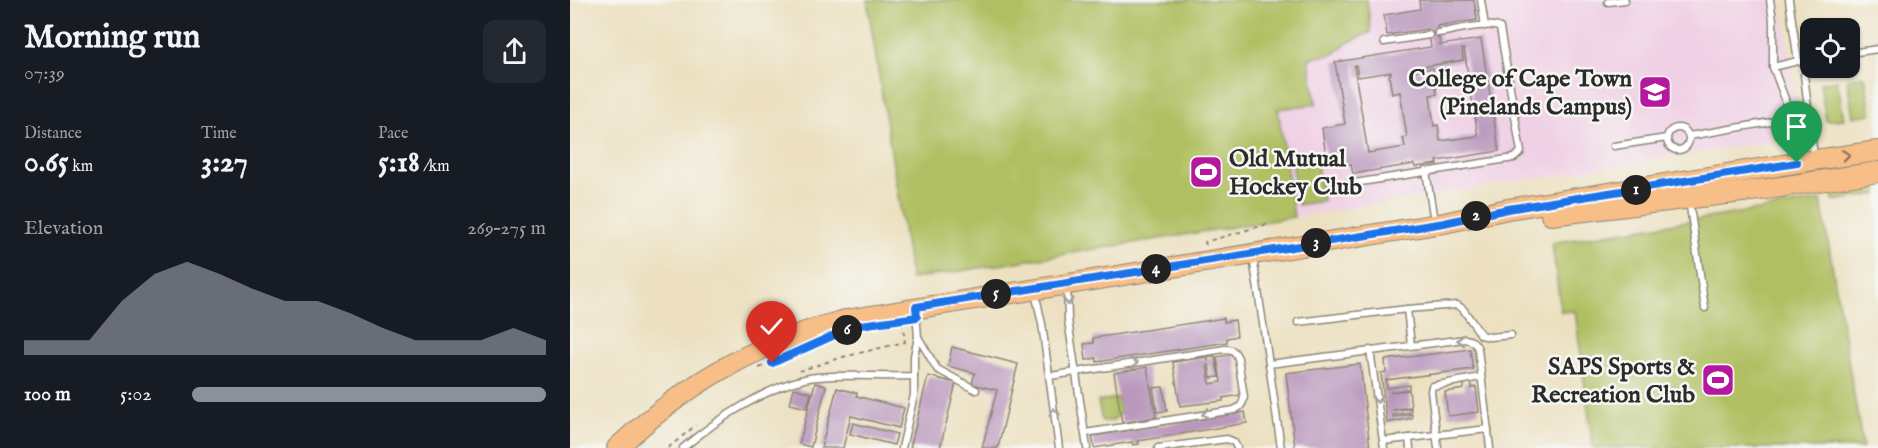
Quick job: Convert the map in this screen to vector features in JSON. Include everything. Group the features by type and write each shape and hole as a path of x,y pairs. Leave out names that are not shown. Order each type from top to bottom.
{"main road":[{"path":"617,448 677,397 742,357 793,335 855,318 916,312 1035,288 1439,224 1508,209 1878,151"},
{"path":"1439,224 1514,219 1689,199 1878,172"}],"lane":[{"path":"1481,0 1485,26"},
{"path":"1608,2 1625,0"},
{"path":"1689,136 1788,119 1785,99 1773,67 1773,20 1770,0"},
{"path":"1773,67 1798,61 1789,0"},
{"path":"1348,184 1514,158 1521,152 1502,32 1497,26 1485,26 1438,33"},
{"path":"1384,42 1429,34"},
{"path":"1860,52 1878,49"},
{"path":"1804,78 1818,182"},
{"path":"1674,128 1680,128 1686,130 1689,142 1685,148 1673,149 1667,138 1669,132 1674,128"},
{"path":"1614,146 1667,138"},
{"path":"1426,171 1439,224"},
{"path":"1689,199 1705,308"},
{"path":"1253,253 1281,448"},
{"path":"1067,283 1068,320 1087,448"},
{"path":"1035,288 1059,448"},
{"path":"1298,322 1457,305 1463,309 1481,335 1490,337 1511,335"},
{"path":"1407,309 1411,345"},
{"path":"902,448 914,395 914,356 918,336 916,312"},
{"path":"918,336 937,369 976,390"},
{"path":"1269,364 1411,345 1471,340 1478,349 1490,448"},
{"path":"1050,376 1230,349 1235,352 1244,397 1244,403 1240,408 1085,433"},
{"path":"1370,350 1383,445 1409,438 1488,429"},
{"path":"683,448 723,418 756,399 797,382 815,377 914,376"},
{"path":"1438,448 1432,386 1481,377"},
{"path":"1409,438 1410,448"},
{"path":"1158,448 1227,439 1234,442 1237,448"}],"path":[{"path":"1208,252 1205,242 1271,223"},
{"path":"905,342 901,319 916,312"},
{"path":"754,369 800,351"}],"shaded area":[{"path":"1367,0 1781,0 1800,130 1772,134 1766,142 1294,217 1278,109 1316,104 1309,58 1334,54 1345,44 1371,32"}],"green space":[{"path":"867,0 1367,0 1371,32 1345,44 1334,54 1309,58 1316,104 1278,109 1294,217 911,279"},
{"path":"1865,76 1871,114 1853,117 1847,79"},
{"path":"1837,80 1844,119 1826,121 1820,83"},
{"path":"1315,153 1323,201 1298,205 1291,157"},
{"path":"1878,183 1878,194 1833,201 1832,191"},
{"name":"SAPS Sports & Recreation Club","path":"1821,200 1863,448 1593,448 1575,311 1561,312 1552,243"},
{"path":"1118,398 1121,413 1112,421 1102,421 1098,401"}],"building":[{"path":"1419,0 1474,0 1477,20 1437,26 1440,45 1481,39 1499,151 1437,161 1438,164 1415,167 1414,164 1353,174 1351,164 1340,165 1339,162 1327,164 1322,128 1345,124 1335,62 1431,47 1428,29 1387,35 1384,15 1420,9","holes":["1462,49 1464,49 1478,136 1440,141 1438,125 1434,126 1430,95 1437,94 1433,68 1416,71 1415,68 1463,60","1356,65 1358,77 1391,72 1389,75 1392,94 1400,92 1407,137 1403,138 1405,147 1368,153 1354,66"]},
{"path":"1224,318 1224,322 1235,320 1237,336 1227,338 1227,342 1097,362 1096,358 1086,360 1084,344 1094,343 1093,338"},
{"path":"952,347 1018,364 998,448 982,448 997,390 972,384 975,373 948,366"},
{"path":"1470,349 1473,369 1386,380 1387,388 1409,385 1409,389 1390,392 1409,390 1411,407 1392,410 1411,408 1411,412 1393,415 1393,417 1412,414 1412,418 1387,423 1381,373 1386,372 1385,360"},
{"path":"1234,354 1241,395 1223,398 1223,401 1180,406 1173,362 1206,357 1208,360 1208,357 1215,356 1219,377 1211,378 1209,365 1207,365 1210,384 1221,382 1217,357"},
{"path":"1360,364 1370,448 1295,448 1286,373"},
{"path":"1147,367 1156,417 1122,423 1114,373"},
{"path":"928,376 956,383 940,448 910,448"},
{"path":"1471,382 1472,388 1476,387 1479,412 1448,416 1445,392 1464,389 1464,383"},
{"path":"815,383 826,386 811,447 799,444"},
{"path":"1163,387 1167,411 1157,412 1153,388"},
{"path":"794,388 811,393 807,408 790,404"},
{"path":"837,388 857,393 856,396 904,408 899,428 851,416 843,448 821,448"},
{"path":"1245,412 1247,423 1138,441 1139,444 1133,445 1132,442 1094,448 1092,436"},
{"path":"853,423 897,434 894,445 850,434"}],"place":[{"name":"College of Cape Town (Pinelands Campus)","path":"1655,92"},
{"name":"Old Mutual Hockey Club","path":"1206,172"},
{"name":"SAPS Sports & Recreation Club","path":"1718,380"}],"route":[{"path":"772,363 848,329 917,317 916,307 1444,223 1508,209 1797,163"}]}
